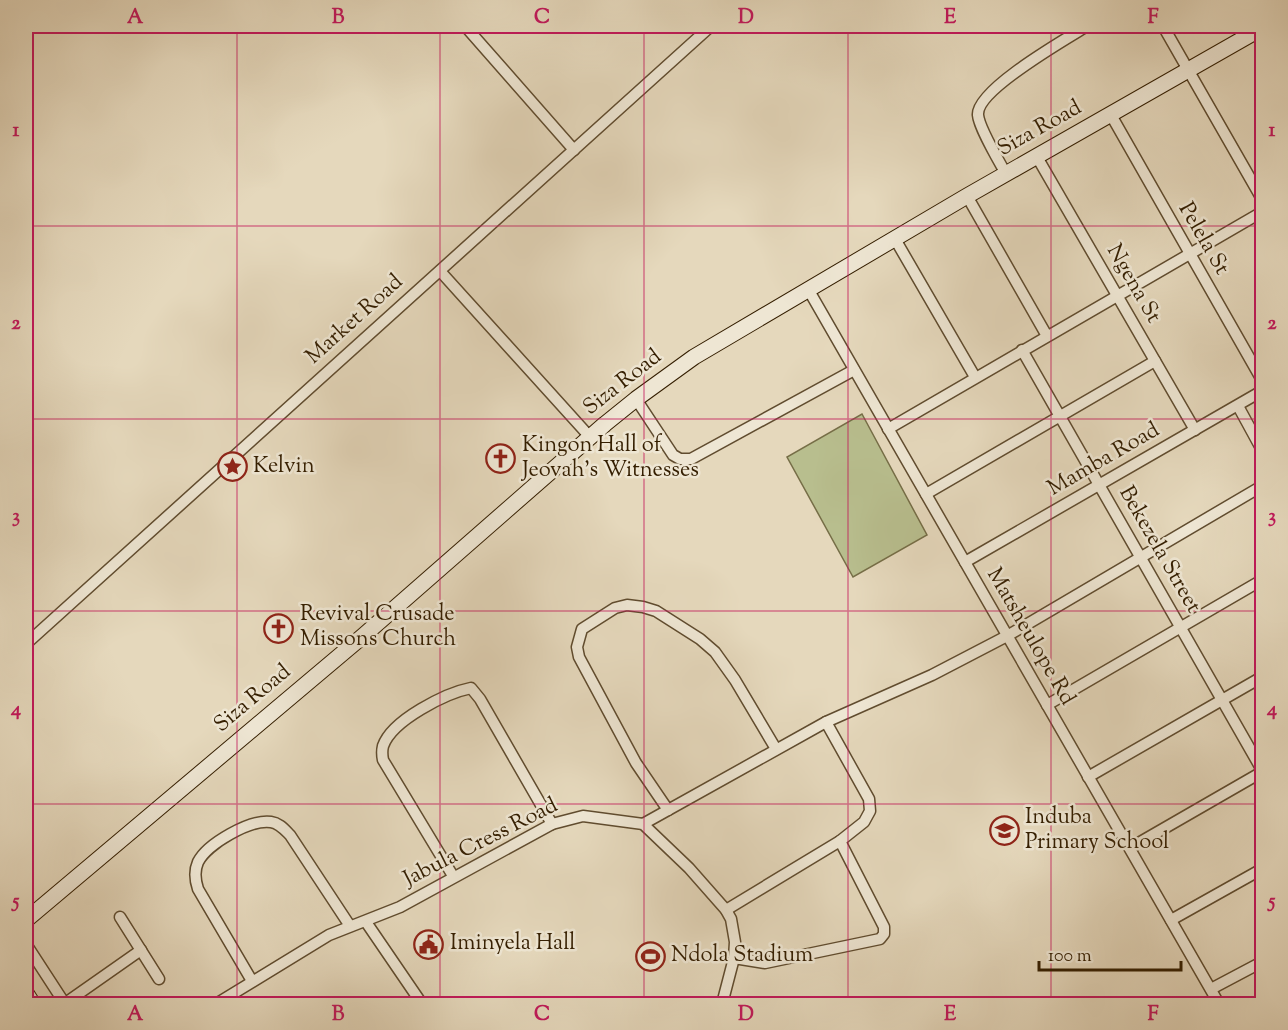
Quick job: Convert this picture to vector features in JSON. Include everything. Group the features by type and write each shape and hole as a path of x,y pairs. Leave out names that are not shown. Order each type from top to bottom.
{"street":[{"path":"465,26 574,150"},
{"name":"Market Road","path":"26,644 711,26"},
{"path":"1006,174 979,121 978,110 982,102 987,94 1024,65 1087,26"},
{"path":"1163,26 1263,199"},
{"name":"Siza Road","path":"26,920 363,636 590,437 636,399 694,357 967,196 1262,28"},
{"name":"Pelela St","path":"1111,115 1189,255 1263,380"},
{"name":"Ngena St","path":"1037,157 1195,430"},
{"path":"967,196 1047,336"},
{"path":"888,429 1263,212"},
{"path":"896,239 975,377"},
{"path":"440,271 590,437"},
{"name":"Matsheulope Rd","path":"808,289 1220,1005"},
{"name":"Bekezela Street","path":"1023,350 1263,771"},
{"path":"926,494 1155,361"},
{"path":"636,399 673,454 680,459 691,459 854,370"},
{"name":"Mamba Road","path":"965,562 1263,392"},
{"path":"1238,406 1263,450"},
{"path":"722,1005 734,958 734,930 726,910 689,867 643,824 826,722 932,675 1007,636 1263,486"},
{"path":"1047,705 1263,580"},
{"path":"668,810 636,763 579,657 577,647 582,629 610,611 627,605 656,611 709,646 735,680 776,749"},
{"path":"1088,777 1263,676"},
{"path":"453,876 383,760 382,753 387,738 402,722 437,700 471,687 552,824"},
{"path":"726,910 840,841 864,822 870,811 869,798 826,722"},
{"path":"1130,848 1263,771"},
{"name":"Jabula Cress Road","path":"216,1005 329,935 400,907 453,876 552,824 583,816 643,824"},
{"path":"252,981 198,890 195,880 198,862 205,853 235,831 260,823 271,822 281,826 290,834 350,926"},
{"path":"734,958 765,963 880,939 884,934 884,927 840,841"},
{"path":"1171,920 1263,869"},
{"path":"120,917 159,979"},
{"path":"366,922 422,1005"},
{"path":"26,944 64,1004 141,950"},
{"path":"1211,990 1263,962"},
{"path":"26,993 33,1005"}],"green space":[{"path":"862,414 927,535 853,577 787,457"}],"place":[{"name":"Kingon Hall of Jeovah's Witnesses","path":"501,459"},
{"name":"Kelvin","path":"232,467"},
{"name":"Revival Crusade Missons Church","path":"279,628"},
{"name":"Induba Primary School","path":"1004,831"},
{"name":"Iminyela Hall","path":"429,944"},
{"name":"Ndola Stadium","path":"650,956"}]}
